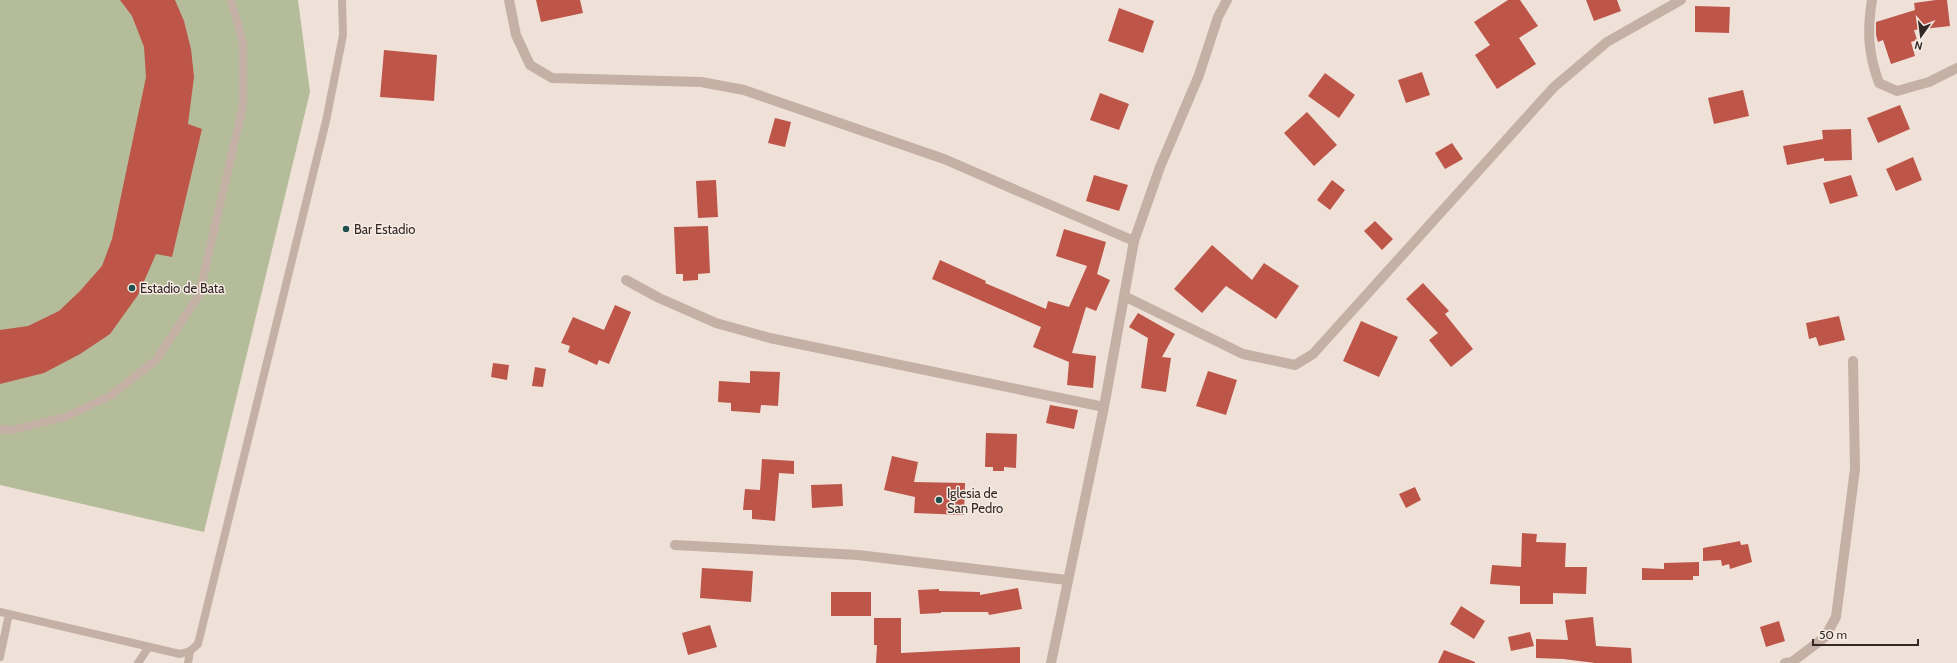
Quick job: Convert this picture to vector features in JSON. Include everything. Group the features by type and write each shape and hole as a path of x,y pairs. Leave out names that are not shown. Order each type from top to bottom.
{"street":[{"path":"508,0 516,35 530,65 552,78 701,82 744,90 944,159 1134,241"},
{"path":"1051,663 1104,407 1134,241 1160,167 1199,75 1218,17 1227,0"},
{"path":"1124,296 1243,354 1295,365 1313,354 1554,87 1607,42 1682,0"},
{"path":"1872,0 1869,22 1872,62 1880,82 1897,90 1928,82 1957,68"},
{"path":"626,280 659,298 716,323 770,338 1104,407"},
{"path":"1785,663 1792,662 1825,637 1836,617 1855,469 1853,361"},
{"path":"674,545 858,555 1067,580"}],"lane":[{"path":"0,429 12,430 66,417 110,396 156,360 199,295 244,106 243,43 231,0"},
{"path":"0,612 148,648 180,654 190,651 198,644 216,576 324,129 343,35 342,0"},
{"path":"0,657 9,614"},
{"path":"138,663 148,648"},
{"path":"188,663 190,651"}],"green space":[{"name":"Estadio de Bata","path":"0,0 298,0 310,92 204,532 0,485"}],"building":[{"path":"120,0 175,0 184,21 191,49 194,77 188,124 202,129 172,257 156,254 138,295 110,334 80,354 44,373 0,384 0,330 28,326 59,311 80,291 102,266 112,239 146,77 144,47 132,16"},
{"path":"536,0 580,0 583,13 541,22"},
{"path":"1508,0 1520,0 1538,26 1519,38 1536,64 1497,89 1475,55 1490,45 1474,22"},
{"path":"1586,0 1617,0 1621,11 1594,21"},
{"path":"1947,0 1950,26 1914,30 1917,40 1911,42 1915,56 1891,64 1883,40 1878,42 1876,35 1876,22 1915,10 1914,3"},
{"path":"1695,6 1730,7 1729,33 1695,32"},
{"path":"1119,8 1154,21 1143,53 1108,41"},
{"path":"384,50 437,55 434,101 380,97"},
{"path":"1422,72 1430,95 1406,103 1398,80"},
{"path":"1325,73 1355,95 1339,118 1308,96"},
{"path":"1743,90 1749,116 1714,124 1708,98"},
{"path":"1100,93 1129,104 1119,130 1090,120"},
{"path":"1900,105 1910,129 1878,143 1867,118"},
{"path":"1307,112 1337,145 1314,166 1284,133"},
{"path":"775,118 791,122 785,147 768,143"},
{"path":"1851,129 1852,160 1824,161 1824,158 1787,165 1783,146 1823,139 1822,130"},
{"path":"1452,143 1463,159 1445,169 1435,153"},
{"path":"1913,157 1922,180 1896,191 1886,169"},
{"path":"1094,175 1128,185 1119,211 1086,201"},
{"path":"1851,175 1858,196 1830,204 1823,183"},
{"path":"716,180 718,217 698,218 696,181"},
{"path":"1332,180 1345,190 1330,210 1317,200"},
{"path":"1375,221 1393,239 1382,250 1364,231"},
{"path":"708,226 710,273 698,274 698,280 683,281 683,274 676,274 674,227"},
{"path":"1064,229 1106,242 1097,274 1110,280 1096,311 1086,307 1072,353 1096,356 1093,388 1067,385 1069,362 1033,347 1041,327 932,279 940,260 986,281 985,283 1046,309 1048,301 1069,307 1087,266 1056,256"},
{"path":"1212,245 1252,280 1264,263 1299,286 1276,319 1226,286 1202,313 1174,289"},
{"path":"1423,283 1449,311 1445,314 1473,349 1451,367 1429,340 1438,333 1406,299"},
{"path":"615,305 631,312 609,364 599,360 597,365 568,352 570,346 561,343 573,317 604,330"},
{"path":"1138,313 1175,334 1162,357 1171,358 1166,392 1141,388 1148,338 1129,327"},
{"path":"1839,316 1845,340 1819,346 1816,337 1809,339 1806,323"},
{"path":"1361,321 1398,337 1379,377 1343,361"},
{"path":"493,363 509,365 507,380 491,377"},
{"path":"535,367 546,369 543,387 532,386"},
{"path":"750,371 780,372 778,406 761,405 760,413 731,411 731,403 718,402 719,381 750,383"},
{"path":"1208,371 1237,380 1226,415 1196,406"},
{"path":"1050,405 1078,410 1074,429 1046,423"},
{"path":"986,433 1017,434 1016,468 1004,467 1004,471 993,471 993,467 985,467"},
{"path":"892,456 918,462 914,482 965,483 964,515 914,513 915,497 884,490"},
{"path":"762,459 794,461 794,474 779,473 775,521 752,519 752,510 743,510 745,489 760,490"},
{"path":"842,484 843,506 812,508 811,485"},
{"path":"1415,487 1421,500 1406,508 1399,494"},
{"path":"1522,533 1537,534 1536,542 1566,543 1565,567 1587,567 1586,594 1553,593 1553,604 1520,604 1520,586 1490,584 1492,565 1521,567"},
{"path":"1740,541 1741,545 1748,544 1752,562 1730,569 1729,564 1722,566 1721,560 1703,561 1703,548"},
{"path":"1699,562 1699,576 1693,576 1693,580 1642,580 1642,568 1664,569 1664,563"},
{"path":"702,568 753,571 751,602 700,598"},
{"path":"1018,588 1022,609 989,615 988,612 941,612 920,614 918,590 939,589 939,591 980,592 980,595"},
{"path":"831,592 871,592 871,616 831,616"},
{"path":"1461,606 1485,621 1474,639 1450,624"},
{"path":"1593,617 1596,646 1631,648 1632,663 1595,663 1563,659 1536,658 1536,639 1568,640 1565,620"},
{"path":"874,618 901,618 901,653 1020,647 1020,663 876,663 877,645 874,645"},
{"path":"1779,621 1785,641 1766,647 1760,627"},
{"path":"710,625 717,647 688,655 682,633"},
{"path":"1530,632 1534,646 1511,651 1508,637"},
{"path":"1444,650 1475,662 1475,663 1438,663"}],"place":[{"name":"Bar Estadio","path":"346,229"},
{"name":"Estadio de Bata","path":"132,288"},
{"name":"Iglesia de San Pedro","path":"939,500"}]}
